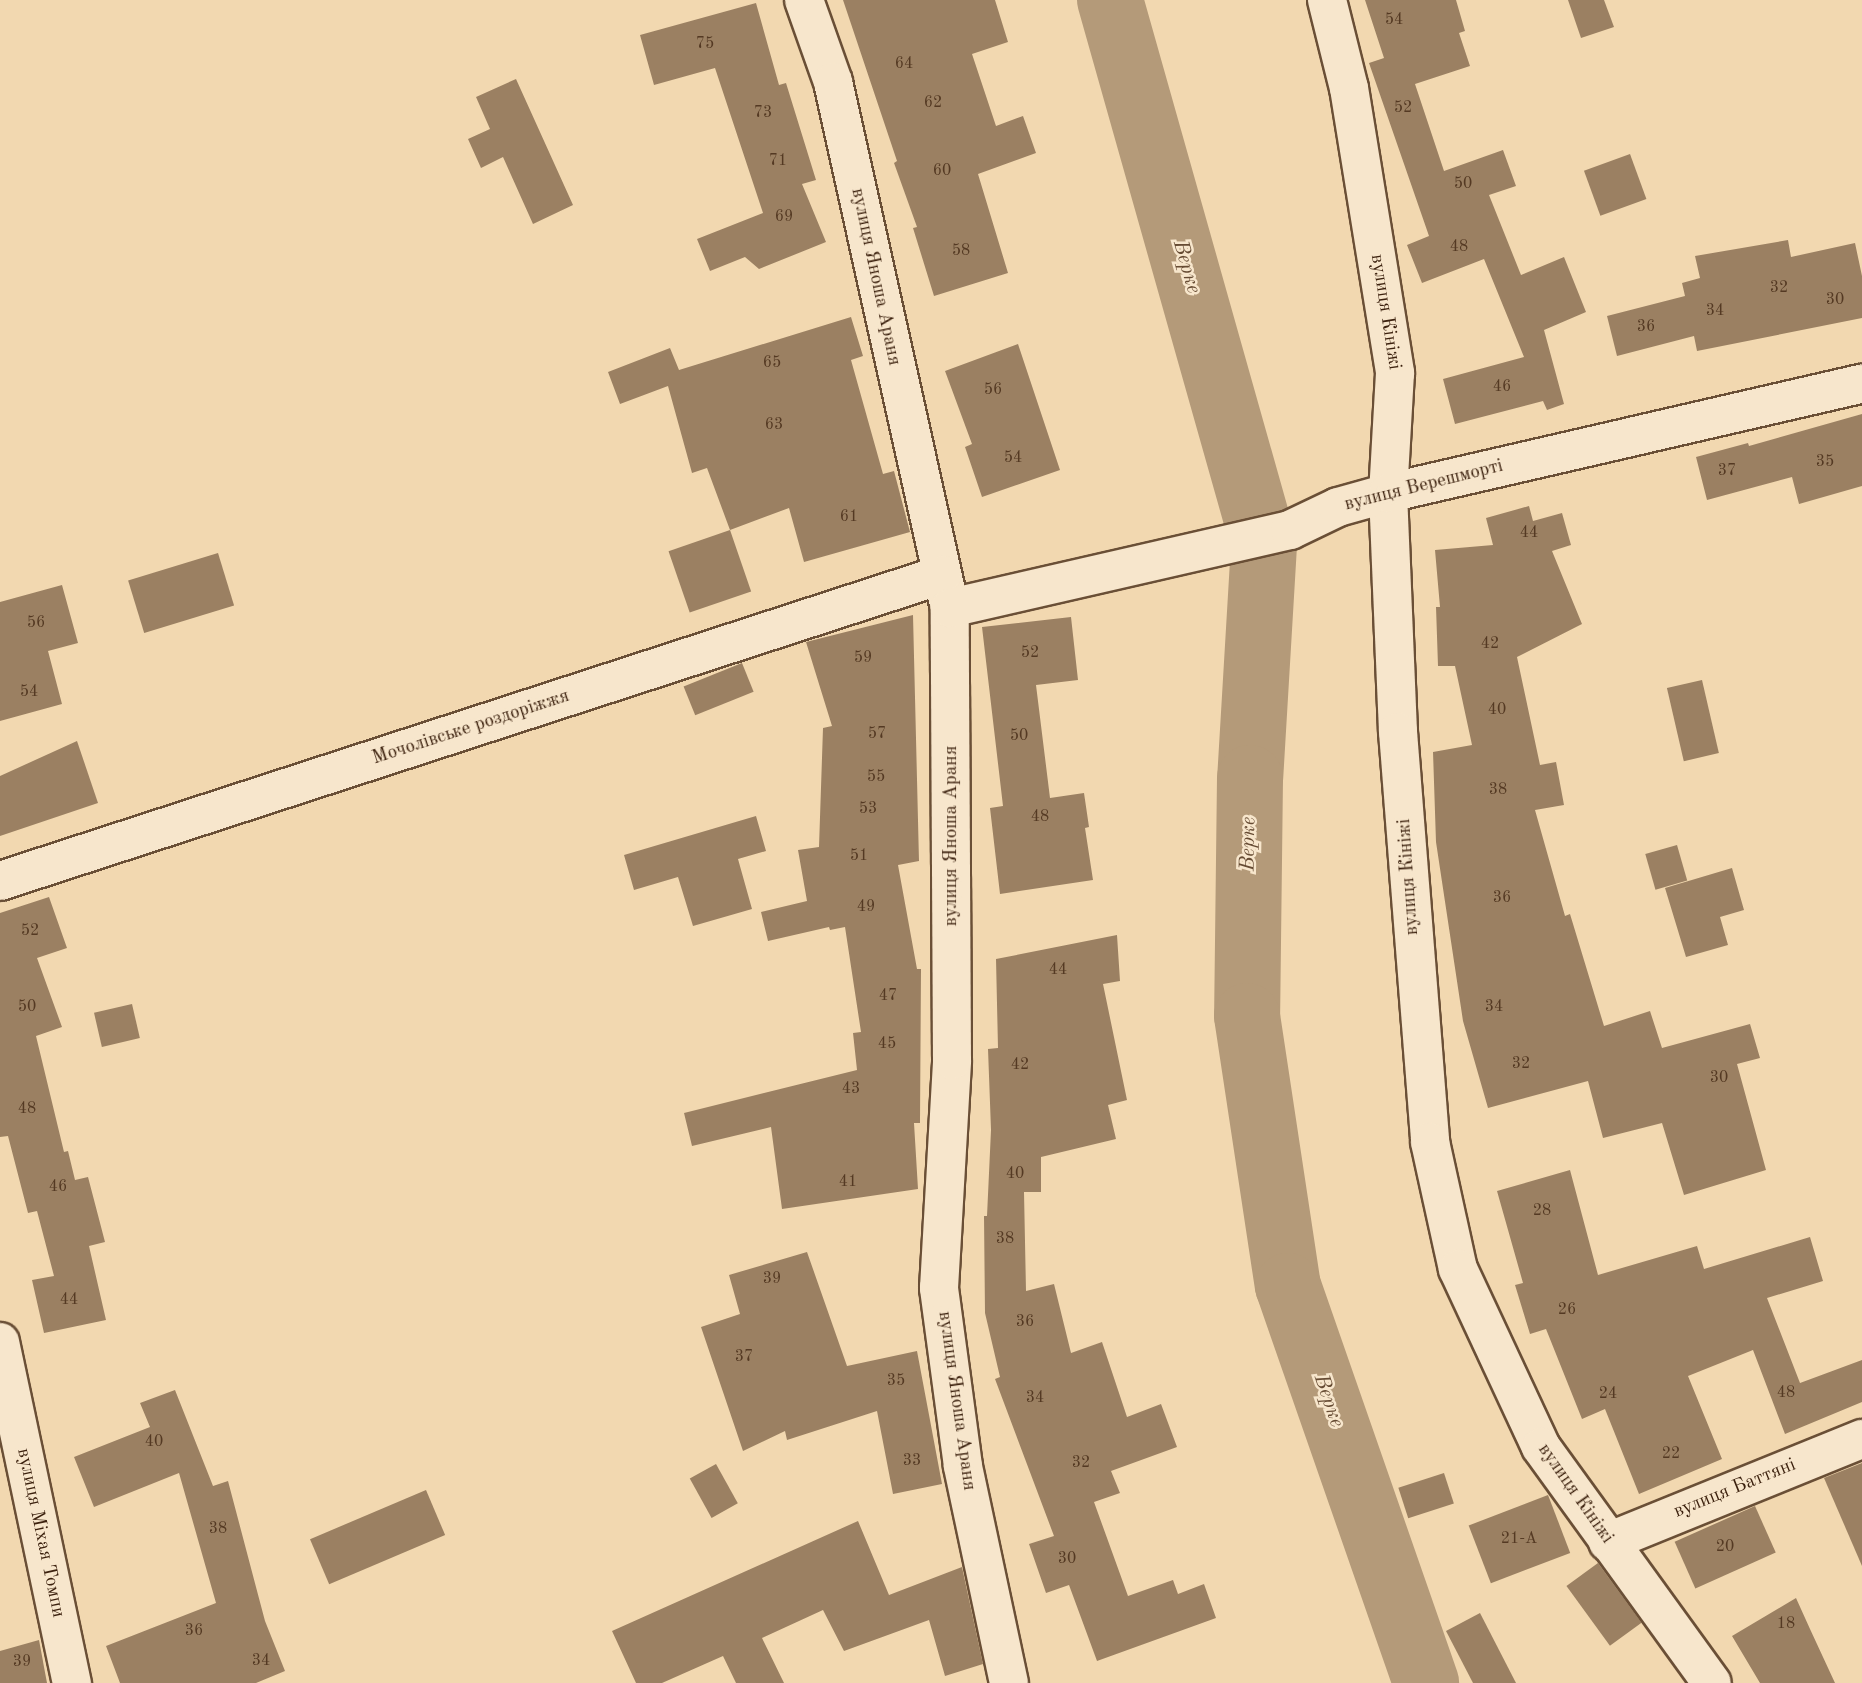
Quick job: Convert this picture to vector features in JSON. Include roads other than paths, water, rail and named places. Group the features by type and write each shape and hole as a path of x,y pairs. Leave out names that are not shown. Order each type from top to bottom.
{"street":[{"name":"вулиця Яноша Араня","path":"804,0 832,82 945,592 952,1060 939,1288 963,1466 1009,1683"},
{"name":"вулиця Кініжі","path":"1327,0 1349,88 1395,373 1388,493 1398,732 1430,1142 1458,1269 1541,1447 1712,1683"},
{"name":"вулиця Верешморті","path":"945,592 1290,530 1338,507 1388,493 1862,384"},
{"name":"Мочолівське роздоріжжя","path":"0,881 945,592"},
{"name":"вулиця Міхая Томпи","path":"0,1342 72,1683"},
{"name":"вулиця Баттяні","path":"1608,1542 1862,1439"}],"waterway":[{"name":"Верке","path":"1110,0 1264,545 1250,778 1247,1016 1288,1286 1426,1683"}]}
